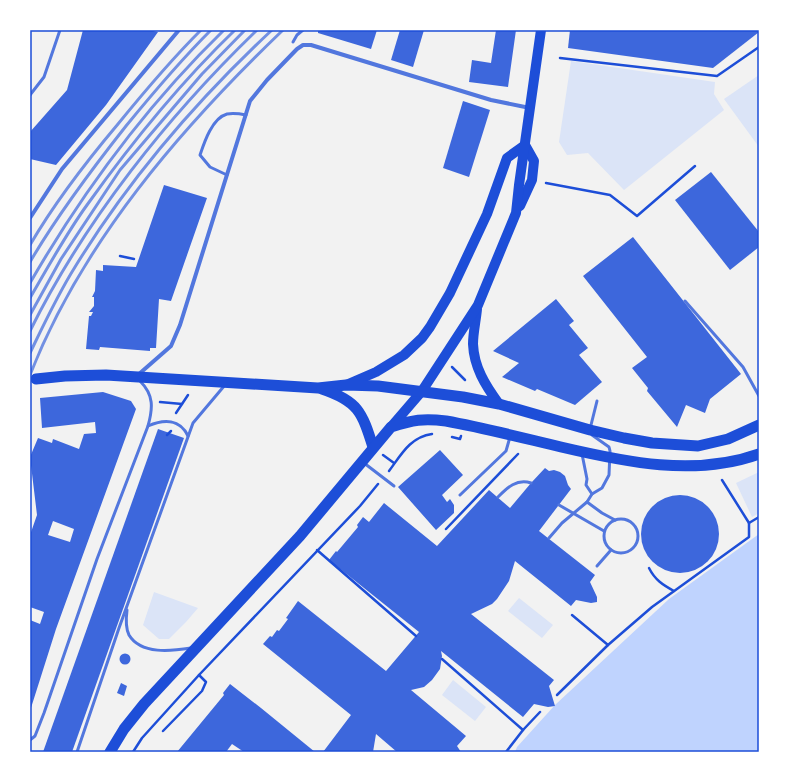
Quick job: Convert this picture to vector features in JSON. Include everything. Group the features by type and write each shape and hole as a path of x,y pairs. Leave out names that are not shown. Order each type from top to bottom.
{"highway":[{"path":"36,379 84,375 318,388 346,385 384,386 463,397 499,404 589,430 624,438 652,443 698,446 728,438 759,425"},
{"path":"318,388 339,395 357,408 366,425 373,447"},
{"path":"110,752 124,729 144,704 300,536 391,427 413,420 429,419 458,423 610,458 664,465 712,465 759,454"}],"main road":[{"path":"391,427 422,391 478,305 516,213 532,180 534,161 524,145 541,30"},
{"path":"346,385 376,372 404,355 422,338 450,292 487,214 507,158 524,145"},
{"path":"478,305 473,343 475,356 480,375 487,388 499,404"}],"street":[{"path":"30,218 62,169 179,30"},
{"path":"136,377 171,346 180,325 250,101 267,80 297,49 303,45 311,45 491,100 530,108"}],"lane":[{"path":"30,95 44,77 60,30"},
{"path":"292,42 303,30"},
{"path":"227,175 210,167 200,155 207,134 218,120 227,114 246,114"},
{"path":"685,301 743,367 759,396"},
{"path":"30,740 35,736 44,713 97,559 151,416 152,404 148,389 136,377"},
{"path":"77,752 127,606 193,423 228,382"},
{"path":"549,538 562,524 587,502 592,494 602,488 609,475 609,447 592,435 589,430 597,402"},
{"path":"148,426 155,423 174,422 181,426 188,436"},
{"path":"460,495 506,451 510,435"},
{"path":"582,452 587,480 586,485 592,494"},
{"path":"363,462 394,486"},
{"path":"498,497 508,486 524,481 531,483"},
{"path":"587,502 615,520"},
{"path":"559,505 604,531"},
{"path":"621,519 629,521 636,530 636,542 631,549 623,552 611,550 605,543 604,531 607,526 615,520 621,519"},
{"path":"597,566 611,550"},
{"path":"127,606 126,623 129,635 138,643 147,648 162,651 174,651 196,647"}],"path":[{"path":"560,58 717,76 759,47"},
{"path":"546,183 610,195 637,216 695,166"},
{"path":"120,256 134,259"},
{"path":"455,369 464,380 464,384"},
{"path":"464,380 470,378"},
{"path":"176,413 188,395"},
{"path":"159,402 182,404"},
{"path":"167,435 172,431"},
{"path":"133,752 142,738 199,675 360,506 410,444 419,436 436,434"},
{"path":"455,438 460,439"},
{"path":"446,529 518,454"},
{"path":"557,695 608,645 652,607 749,537 749,523 722,480"},
{"path":"749,523 759,517"},
{"path":"317,550 416,636"},
{"path":"649,568 652,575 660,583 674,590"},
{"path":"572,615 608,645"},
{"path":"442,659 523,730"},
{"path":"163,731 202,690 206,682 199,675"},
{"path":"506,752 523,730 540,712"}],"shaded area":[{"path":"571,61 715,82 714,94 724,110 624,190 588,153 567,155 559,142"},
{"path":"759,75 759,147 724,99"},
{"path":"759,472 759,513 752,517 736,483"},
{"path":"154,592 198,608 169,639 159,639 143,625"},
{"path":"519,598 553,625 542,638 508,611"},
{"path":"453,680 486,707 475,721 442,695"}],"water":[{"path":"759,534 759,752 515,752 517,747 555,705 669,599"}],"building":[{"path":"83,30 148,30 158,32 106,105 56,165 30,159 30,132 67,90"},
{"path":"318,30 377,30 371,49 318,33"},
{"path":"400,30 424,30 413,67 391,60"},
{"path":"496,30 516,30 508,87 469,82 472,60 491,63"},
{"path":"570,30 759,30 759,32 713,68 568,48"},
{"path":"463,101 490,110 469,177 443,168"},
{"path":"711,172 759,232 759,247 730,270 675,200"},
{"path":"164,185 207,198 171,301 159,299 156,348 150,348 150,351 100,347 99,350 86,349 89,316 91,316 93,312 89,312 94,306 94,297 92,297 95,291 96,270 103,271 103,265 136,267"},
{"path":"633,237 741,374 710,399 705,413 686,405 677,427 647,391 648,388 632,368 647,357 583,276"},
{"path":"556,299 574,321 569,325 588,348 579,355 602,382 575,405 537,389 535,391 502,377 519,363 493,351"},
{"path":"103,392 131,401 136,409 56,629 30,711 30,620 40,624 44,612 30,607 30,535 37,515 30,457 38,438 52,443 53,439 79,449 84,434 96,433 95,422 42,428 40,398","holes":["53,521 74,529 70,542 48,535"]},
{"path":"158,429 184,438 72,752 43,752"},
{"path":"440,450 463,475 442,495 447,502 450,499 454,505 454,513 436,530 398,487"},
{"path":"545,468 549,471 554,470 560,472 565,476 571,489 539,531 595,575 590,582 597,597 597,602 591,603 576,600 571,606 515,561 509,581 497,599 492,604 471,614 554,680 549,686 555,706 548,707 534,704 523,717 441,651 442,656 440,669 432,680 424,687 411,690 466,736 457,746 461,752 397,752 376,734 373,752 323,752 351,715 263,644 270,636 272,637 277,630 279,631 298,601 386,671 419,632 329,560 336,551 337,552 358,527 357,525 363,517 369,522 384,503 437,546 489,490 510,508"},
{"path":"680,495 695,498 702,502 712,512 716,519 719,534 716,549 712,556 702,566 695,570 680,573 665,570 658,566 648,556 644,549 641,534 644,519 648,512 658,502 665,498"},
{"path":"123,654 127,654 129,655 129,663 123,664 120,661 120,657"},
{"path":"121,683 127,686 124,696 117,693"},
{"path":"230,684 315,752 244,752 232,744 226,752 177,752 224,695 223,693"}],"railway":[{"path":"30,245 60,198 94,153 158,76 201,30"},
{"path":"30,262 64,209 113,142 167,77 211,30"},
{"path":"30,283 72,215 118,150 169,88 224,30"},
{"path":"30,298 72,227 121,159 176,92 235,30"},
{"path":"30,315 61,259 120,170 202,74 245,30"},
{"path":"30,331 76,249 131,171 192,98 257,30"},
{"path":"30,353 51,309 69,277 96,234 141,172 217,84 272,30"},
{"path":"30,375 52,326 77,279 106,233 138,189 172,147 208,107 283,30"}]}
